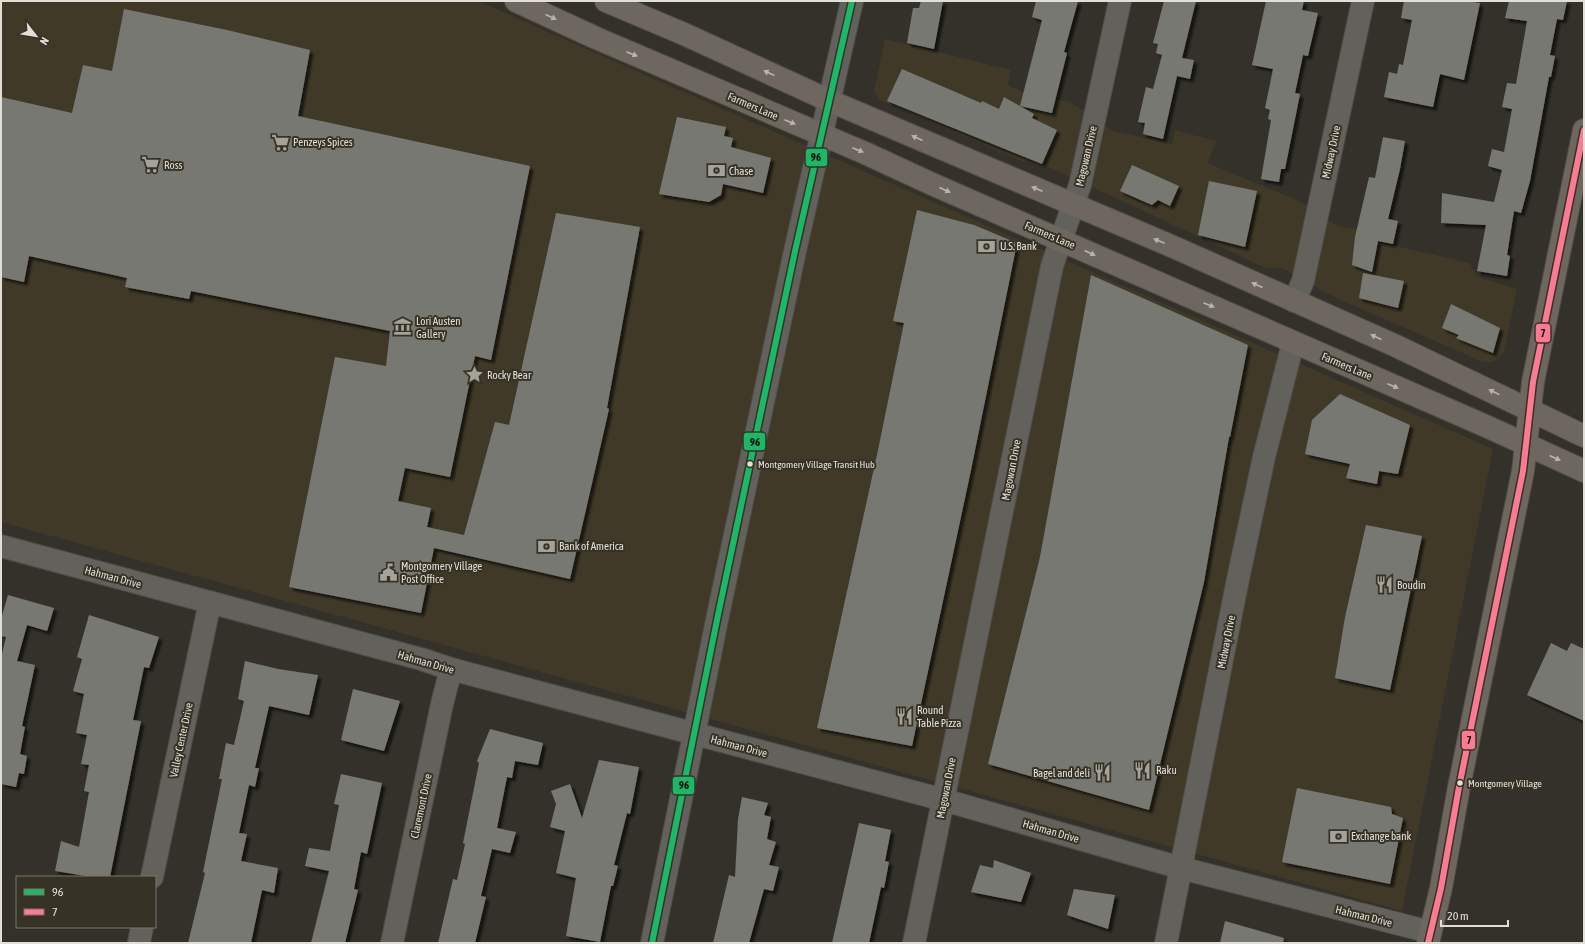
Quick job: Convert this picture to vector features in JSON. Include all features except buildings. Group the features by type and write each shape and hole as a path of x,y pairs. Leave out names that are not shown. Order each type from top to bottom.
{"main road":[{"name":"Farmers Lane","path":"516,1 603,41 1060,239 1584,471"},
{"path":"606,1 684,34 830,101 1072,204 1415,354 1584,436"},
{"path":"1429,938 1441,888 1459,787 1523,471 1533,382 1584,131"}],"street":[{"path":"652,943 694,733 796,251 852,1"},
{"name":"Magowan Drive","path":"914,943 1052,266 1083,171 1120,1"},
{"name":"Midway Drive","path":"1294,302 1303,281 1312,242 1362,1"},
{"name":"Midway Drive","path":"1166,943 1238,579 1264,457 1293,343"},
{"name":"Hahman Drive","path":"1,546 421,659 451,669 944,800 1429,938"},
{"name":"Valley Center Drive","path":"152,876 210,602"},
{"name":"Claremont Drive","path":"392,943 442,704 451,669"},
{"path":"139,943 142,928"}],"shaded area":[{"path":"1,1 478,1 1493,449 1402,911 1,522"},
{"path":"885,39 1011,70 1008,85 1030,95 1070,102 1113,131 1172,144 1175,130 1216,141 1208,163 1299,201 1338,226 1370,231 1369,240 1470,263 1476,276 1517,289 1504,352 1493,362 1483,362 1332,296 1283,268 1266,268 1053,169 1019,160 879,100 874,91"}],"transit line":[{"name":"96","path":"652,943 718,615 795,251 852,1"},
{"name":"7","path":"1428,943 1441,888 1459,787 1523,471 1533,382 1584,130"}],"place":[{"name":"Penzeys Spices","path":"280,142"},
{"name":"Ross","path":"151,165"},
{"name":"Chase","path":"716,171"},
{"name":"U.S. Bank","path":"987,246"},
{"name":"Lori Austen Gallery","path":"403,327"},
{"name":"Rocky Bear","path":"474,375"},
{"name":"Montgomery Village Transit Hub","path":"750,464"},
{"name":"Bank of America","path":"546,546"},
{"name":"Montgomery Village Post Office","path":"388,572"},
{"name":"Boudin","path":"1384,585"},
{"name":"Round Table Pizza","path":"904,716"},
{"name":"Raku","path":"1143,770"},
{"name":"Bagel and deli","path":"1103,773"},
{"name":"Montgomery Village","path":"1460,783"},
{"name":"Exchange bank","path":"1338,836"}]}
